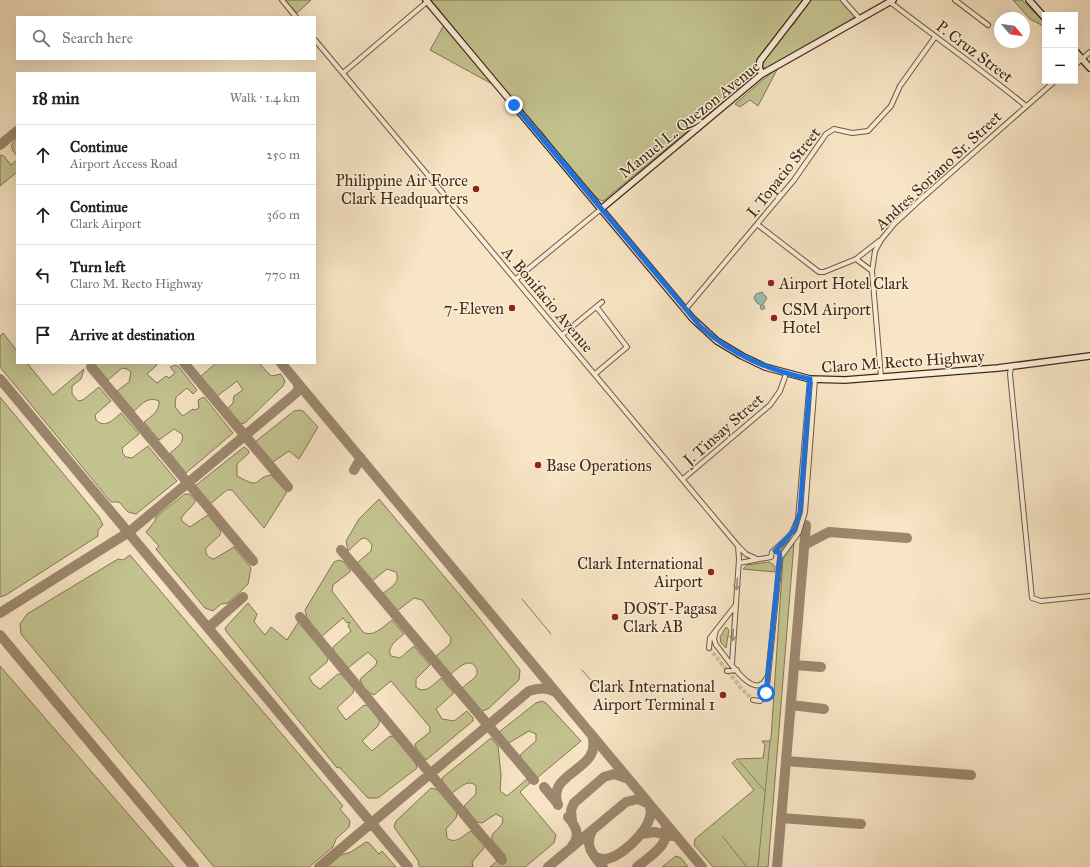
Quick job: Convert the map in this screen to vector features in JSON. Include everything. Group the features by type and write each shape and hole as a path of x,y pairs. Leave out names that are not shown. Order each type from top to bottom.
{"main road":[{"name":"Claro M. Recto Highway","path":"428,0 685,310 700,326 726,346 760,364 786,374 812,379 845,380 1011,367 1090,356"},
{"path":"762,74 759,68 760,61 807,0"},
{"path":"1029,0 1042,15"},
{"name":"Manuel L. Quezon Avenue","path":"601,209 762,74 891,1"},
{"path":"1078,54 1090,68"}],"street":[{"path":"282,0 295,16"},
{"path":"343,73 428,0"},
{"path":"843,0 860,19"},
{"path":"955,0 988,25"},
{"name":"P. Cruz Street","path":"891,1 935,37 978,67 1026,106"},
{"name":"I. Topacio Street","path":"685,310 758,225 803,169 826,134 834,129 852,134 868,131 887,111 894,101 900,86 935,37"},
{"name":"A. Bonifacio Avenue","path":"316,41 738,546 746,554 757,559"},
{"path":"1078,62 1090,52"},
{"name":"Andres Soriano Sr. Street","path":"881,377 872,271 875,251 880,240 899,219 1052,84"},
{"name":"Manuel L. Quezon Avenue","path":"516,279 601,209"},
{"path":"758,225 819,272 824,272 856,259 880,240"},
{"path":"856,259 872,271"},
{"path":"562,335 602,302"},
{"path":"595,374 627,347 596,307"},
{"path":"1011,367 1010,374 1032,598 1041,601 1090,596"},
{"name":"J. Tinsay Street","path":"683,479 770,406 778,395 786,374"},
{"path":"771,557 772,553 791,535 800,512 803,463 812,379"},
{"path":"738,563 771,557 775,561 796,538 802,526 805,512 812,379"},
{"path":"803,463 808,463"},
{"path":"732,664 738,546"},
{"path":"753,700 760,701 765,698 769,672 780,557 779,553 775,551"},
{"path":"710,648 710,638 735,606"},
{"path":"716,630 715,642 746,682 756,686 764,682 769,672"},
{"path":"727,671 737,670"}],"green space":[{"path":"285,0 311,0 297,13"},
{"path":"431,0 803,0 761,57 757,74 603,201 598,199 564,161 542,132 534,125"},
{"path":"810,0 841,0 856,15 853,19 767,68 764,68 762,65 764,61 786,31 794,24"},
{"path":"1013,0 1022,0 1042,20 1042,25 1030,19 1030,12 1024,12"},
{"path":"444,25 494,85 430,50"},
{"path":"779,66 758,106 750,100 740,107 735,104"},
{"path":"16,139 16,155 13,151 13,143"},
{"path":"0,155 4,156 11,165 16,161 16,173 0,186"},
{"path":"3,333 16,350 16,364 28,364 53,395 84,369 81,379 72,386 72,394 78,401 83,400 99,387 111,401 95,415 96,420 99,423 106,424 121,413 139,434 122,448 123,454 126,457 132,458 148,446 177,481 136,514 128,512 119,502 111,502 0,367 0,336"},
{"path":"95,364 156,364 147,374 157,383 166,376 169,378 175,373 170,367 176,365 197,390 193,394 187,388 176,397 175,407 183,416 193,409 195,410 199,408 198,400 204,397 233,433 186,473 170,453 181,443 183,437 182,434 174,429 159,440 144,422 157,411 159,401 152,399 148,400 134,411 117,391 129,382 131,372 122,368 108,380"},
{"path":"215,364 260,364 271,376 281,374 285,381 283,386 245,423 238,424 226,410 233,403 234,396 243,390 237,381 216,397 200,377"},
{"path":"0,397 99,517 103,525 98,530 98,536 6,595 0,597"},
{"path":"294,411 303,411 318,427 299,459 289,451 273,462 255,442"},
{"path":"244,447 249,453 237,464 237,476 251,483 255,483 271,475 287,492 264,528 232,490 227,490 210,504 195,486"},
{"path":"807,466 804,501 799,525 795,535 788,545 779,552 794,534 800,518"},
{"path":"185,494 189,494 196,500 181,519 183,522 190,527 208,515 221,531 220,535 206,548 207,555 214,559 234,547 251,568 248,584 228,603 221,604 213,611 205,608 156,549 159,546 146,532 155,521 156,517"},
{"path":"379,499 480,619 520,670 519,680 488,709 482,711 462,689 476,676 477,671 475,666 469,663 466,664 450,675 435,657 450,644 451,638 422,600 414,598 397,611 382,594 396,582 396,572 387,569 372,581 357,563 371,551 372,545 365,538 361,539 348,551 346,541 359,519"},
{"path":"794,543 768,867 713,867 694,845 695,839 754,790 732,763 737,759 763,758 765,745 762,741 770,741 771,738 783,558"},
{"path":"130,555 343,806 340,809 350,821 349,827 336,839 333,847 309,867 214,867 21,634 20,624 27,614 118,559 123,560"},
{"path":"339,560 344,562 351,571 333,585 332,591 363,632 371,634 392,620 404,634 395,641 391,647 391,656 400,658 414,646 430,665 416,679 416,687 423,690 429,688 441,678 454,693 436,709 442,719 454,721 467,711 473,718 473,721 426,760 416,748 415,744 430,732 430,727 391,681 374,695 367,691 362,684 360,679 376,665 377,661 368,652 348,668 334,651 333,647 351,631 348,626 350,622 347,623 343,618 321,637 307,618 305,610 334,562"},
{"path":"769,562 775,566 775,572 743,569 747,565"},
{"path":"248,603 257,614 254,622 265,635 271,627 287,640 299,621 328,658 327,662 309,677 313,684 320,689 338,674 341,674 354,689 353,693 337,708 346,720 364,705 368,706 380,721 378,726 362,741 372,751 390,736 394,737 416,764 417,768 378,798 368,798 339,767 337,768 226,631 225,628"},
{"path":"726,627 729,630 726,648 721,643 720,637"},
{"path":"0,666 174,867 0,867"},
{"path":"542,701 546,703 581,741 537,778 520,758 521,754 536,741 536,734 529,731 507,744 499,732 536,703"},
{"path":"491,738 498,746 501,775 500,791 507,796 527,779 530,783 520,792 556,835 554,843 525,867 490,867 497,861 502,860 505,855 492,840 492,835 502,824 503,818 496,814 482,823 477,822 464,806 476,794 476,786 467,783 452,793 443,782 442,778"},
{"path":"431,788 438,790 457,813 456,818 446,829 447,838 450,840 456,840 471,831 484,845 484,848 472,862 473,867 420,867 418,864 419,862 394,827 396,821"},
{"path":"366,842 369,843 379,854 382,851 396,867 327,867 341,855 351,852"},
{"path":"676,856 681,858 688,867 662,867"}],"water":[{"path":"762,292 767,298 763,304 765,308 762,310 760,308 761,305 757,303 754,298 756,294"}],"waterway":[{"path":"522,599 551,634"},
{"path":"582,670 596,686"},
{"path":"758,867 770,741"},
{"path":"739,761 765,791"},
{"path":"723,837 747,867"}],"taxiway":[{"path":"0,145 16,132"},
{"path":"185,364 288,487"},
{"path":"282,364 702,867"},
{"path":"91,367 253,561"},
{"path":"0,379 408,867"},
{"path":"0,613 129,532 296,393 299,388 297,382"},
{"path":"354,470 361,458"},
{"path":"777,867 806,525"},
{"path":"804,545 829,532 907,538"},
{"path":"341,550 534,780"},
{"path":"208,628 243,597"},
{"path":"300,617 502,860"},
{"path":"0,635 194,867"},
{"path":"794,665 821,667"},
{"path":"319,867 529,691 543,689 557,693"},
{"path":"791,705 824,709"},
{"path":"558,805 556,794 560,785 566,777 583,764 590,756 593,747 592,735"},
{"path":"786,761 971,775"},
{"path":"572,821 571,810 574,803 604,777 614,774 626,778"},
{"path":"544,787 558,804"},
{"path":"548,867 626,802 638,799 649,804 651,812 649,820 645,828 632,844 617,855 610,858 602,859 595,857"},
{"path":"568,817 575,827 577,835 572,846"},
{"path":"781,818 861,824"},
{"path":"637,867 654,854 663,843 666,837 665,823"},
{"path":"592,831 589,846 603,867"},
{"path":"642,834 654,832 673,836"}],"tunnel":[{"path":"709,648 741,688 753,700"}],"place":[{"name":"Philippine Air Force Clark Headquarters","path":"476,189"},
{"name":"Airport Hotel Clark","path":"771,283"},
{"name":"7-Eleven","path":"512,308"},
{"name":"CSM Airport Hotel","path":"774,318"},
{"name":"Base Operations","path":"538,465"},
{"name":"Clark International Airport","path":"711,572"},
{"name":"DOST-Pagasa Clark AB","path":"615,617"},
{"name":"Clark International Airport Terminal 1","path":"723,695"}],"route":[{"path":"514,105 700,326 717,341 742,356 765,367 786,374 810,379 800,512 791,535 775,551 780,554 780,558 766,693"}]}
